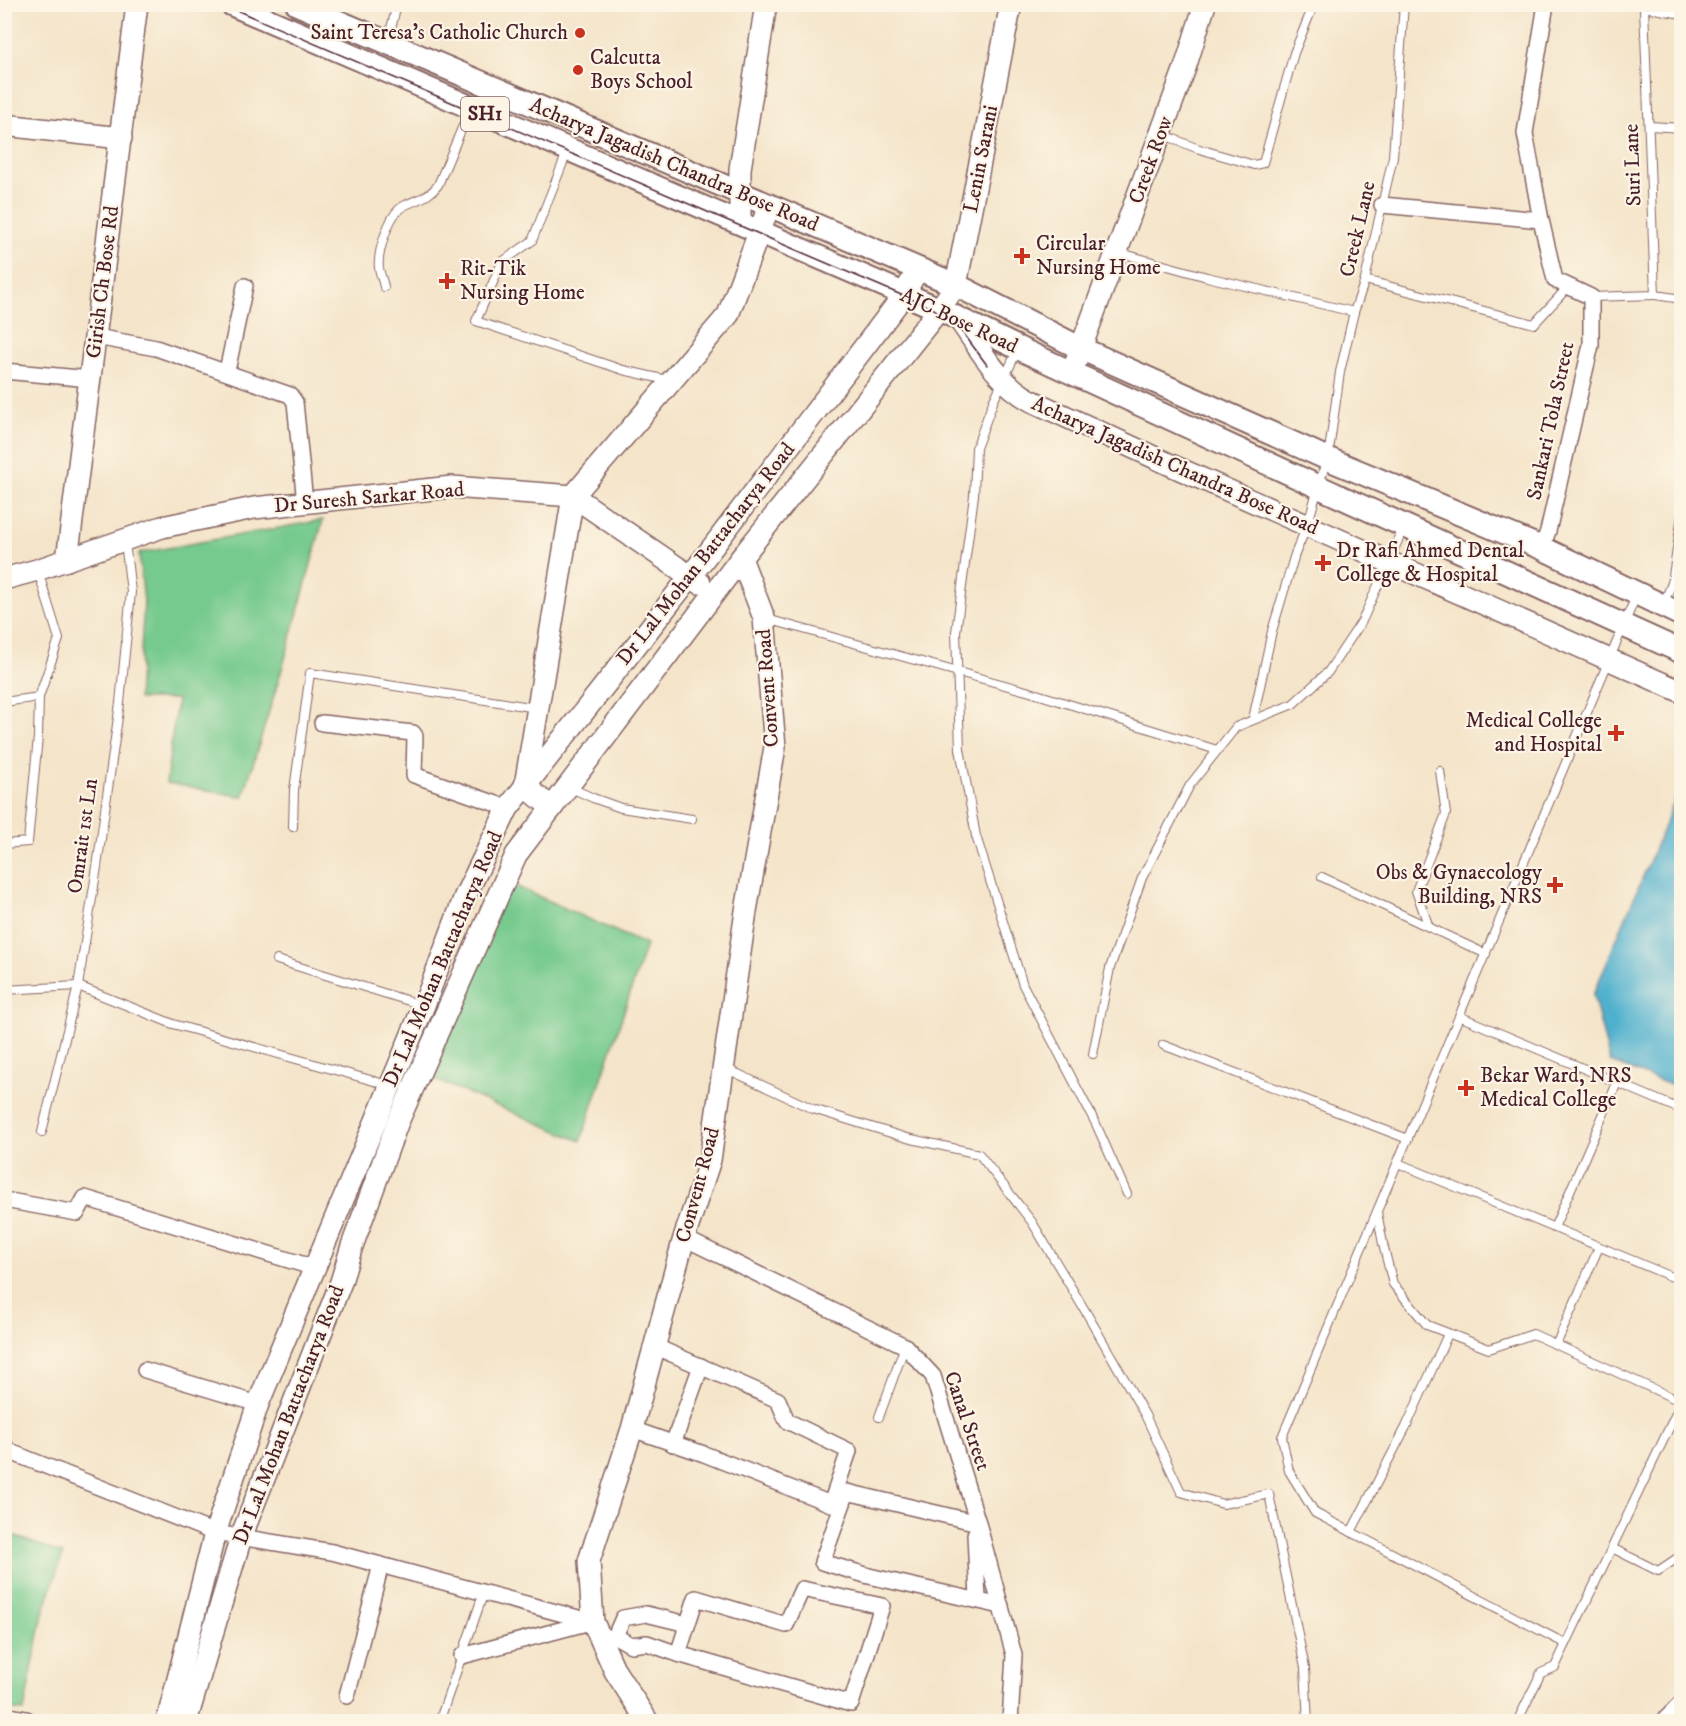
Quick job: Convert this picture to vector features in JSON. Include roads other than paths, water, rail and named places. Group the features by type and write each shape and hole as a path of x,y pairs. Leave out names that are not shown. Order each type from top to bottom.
{"main road":[{"name":"AJC Bose Road","path":"231,4 939,309 960,321 1319,487 1682,652"},
{"name":"Acharya Jagadish Chandra Bose Road","path":"299,5 956,285 1082,349 1326,458 1542,549 1672,610"}],"street":[{"name":"Girish Ch Bose Rd","path":"67,560 137,4"},
{"path":"750,228 740,194 740,169 766,4"},
{"name":"Lenin Sarani","path":"939,309 956,285 1011,4"},
{"name":"Creek Row","path":"1082,349 1161,134 1205,4"},
{"path":"1546,4 1524,133 1555,280 1591,297"},
{"path":"292,31 299,5"},
{"path":"4,125 121,138"},
{"path":"1382,205 1541,220"},
{"path":"552,808 525,786 573,496 728,315 750,228 769,206"},
{"path":"904,294 918,269"},
{"path":"227,371 245,286"},
{"name":"Dr Lal Mohan Battacharya Road","path":"168,1722 215,1533 258,1404 424,1005 465,896 508,808 690,577 904,294"},
{"name":"Sankari Tola Street","path":"1542,549 1591,345 1591,297"},
{"name":"Dr Lal Mohan Battacharya Road","path":"186,1722 240,1537 341,1282 397,1124 516,855 741,558 939,309"},
{"name":"Acharya Jagadish Chandra Bose Road","path":"960,321 1004,382 1030,400 1682,692"},
{"path":"96,337 156,348 290,395 295,402 304,503"},
{"name":"Acharya Jagadish Chandra Bose Road","path":"1072,372 1082,349"},
{"path":"4,371 90,379"},
{"name":"Dr Suresh Sarkar Road","path":"4,579 162,527 254,508 452,488 573,496"},
{"path":"573,496 714,593"},
{"name":"Convent Road","path":"648,1722 615,1671 603,1632 589,1561 632,1430 684,1238 710,1160 746,911 775,747 764,618 741,558"},
{"path":"322,723 413,733 415,736 414,776 508,808"},
{"path":"4,1200 77,1213 85,1198 315,1268"},
{"name":"Canal Street","path":"684,1238 905,1346 933,1376 1014,1655 1010,1722"},
{"path":"632,1430 831,1504 849,1450 787,1421 778,1400 656,1347"},
{"path":"673,1444 701,1366"},
{"path":"145,1370 258,1404"},
{"path":"4,1447 13,1453 215,1533 332,1552 484,1592 603,1632 630,1645 647,1642 678,1654 851,1704 882,1606 802,1589 786,1625 696,1599 678,1654"},
{"path":"978,1600 976,1523 847,1492 822,1562 869,1576 1001,1606"},
{"path":"347,1696 381,1565"},
{"path":"462,1656 603,1632 624,1618 646,1614 687,1624"},
{"path":"1667,1722 1682,1707"},
{"path":"4,1718 26,1722"}],"lane":[{"path":"388,43 397,4"},
{"path":"1161,134 1197,148 1254,165 1263,163 1294,53 1314,4"},
{"name":"Creek Lane","path":"1253,720 1272,631 1329,452 1340,372 1354,312 1365,280 1393,157 1404,4"},
{"name":"Suri Lane","path":"1655,295 1644,7 1682,14"},
{"path":"384,287 379,267 383,241 394,214 405,205 431,195 438,185 471,108"},
{"path":"1650,126 1682,128"},
{"path":"568,150 532,241 502,262 476,321 623,370 672,381"},
{"path":"1117,252 1207,277 1354,312"},
{"path":"1365,280 1534,324 1569,286"},
{"path":"1591,297 1655,295 1682,299"},
{"path":"1018,348 993,402 976,448 974,495 956,632 960,749 976,836 1023,985 1095,1124 1127,1194"},
{"path":"1672,610 1672,583 1682,515"},
{"path":"1093,1054 1110,968 1142,878 1190,785 1236,727 1293,704 1328,672 1362,621 1405,525"},
{"name":"Omrait 1st Ln","path":"42,1132 78,986 120,703 131,592 124,540"},
{"path":"4,844 28,842 38,737 39,698 59,639 37,570"},
{"path":"1566,1644 1316,1513 1289,1471 1282,1437 1637,594"},
{"path":"764,618 958,671 1217,750"},
{"path":"293,827 294,790 310,673 539,708"},
{"path":"4,702 39,698"},
{"path":"1429,927 1416,891 1446,814 1440,771"},
{"path":"568,786 621,808 692,819"},
{"path":"1322,877 1485,954"},
{"path":"277,960 424,1005"},
{"path":"4,990 78,986 173,1024 390,1085"},
{"path":"1459,1016 1682,1110"},
{"path":"1163,1045 1408,1139"},
{"path":"723,1067 813,1109 907,1138 980,1154 1032,1222 1090,1319 1145,1416 1181,1492 1223,1504 1269,1494 1305,1668 1308,1722"},
{"path":"1554,1228 1617,1083"},
{"path":"1398,1163 1682,1281"},
{"path":"1377,1212 1393,1284 1427,1325 1489,1349 1533,1334 1681,1401 1555,1667 1540,1673 1517,1722"},
{"path":"1556,1345 1599,1246"},
{"path":"1351,1532 1406,1427 1448,1334"},
{"path":"879,1417 905,1346"},
{"path":"1612,1548 1658,1571 1682,1555"},
{"path":"439,1722 484,1592"}],"water":[{"path":"1676,798 1682,800 1681,1089 1610,1062 1593,995"}],"tram line":[{"path":"222,4 934,309 958,326 987,365"}],"place":[{"name":"Saint Teresa's Catholic Church","path":"580,33"},
{"name":"Calcutta Boys School","path":"578,70"},
{"name":"Circular Nursing Home","path":"1022,256"},
{"name":"Rit-Tik Nursing Home","path":"447,281"},
{"name":"Dr Rafi Ahmed Dental College & Hospital","path":"1323,563"},
{"name":"Medical College and Hospital","path":"1616,733"},
{"name":"Obs & Gynaecology Building, NRS","path":"1555,885"},
{"name":"Bekar Ward, NRS Medical College","path":"1466,1088"}]}
